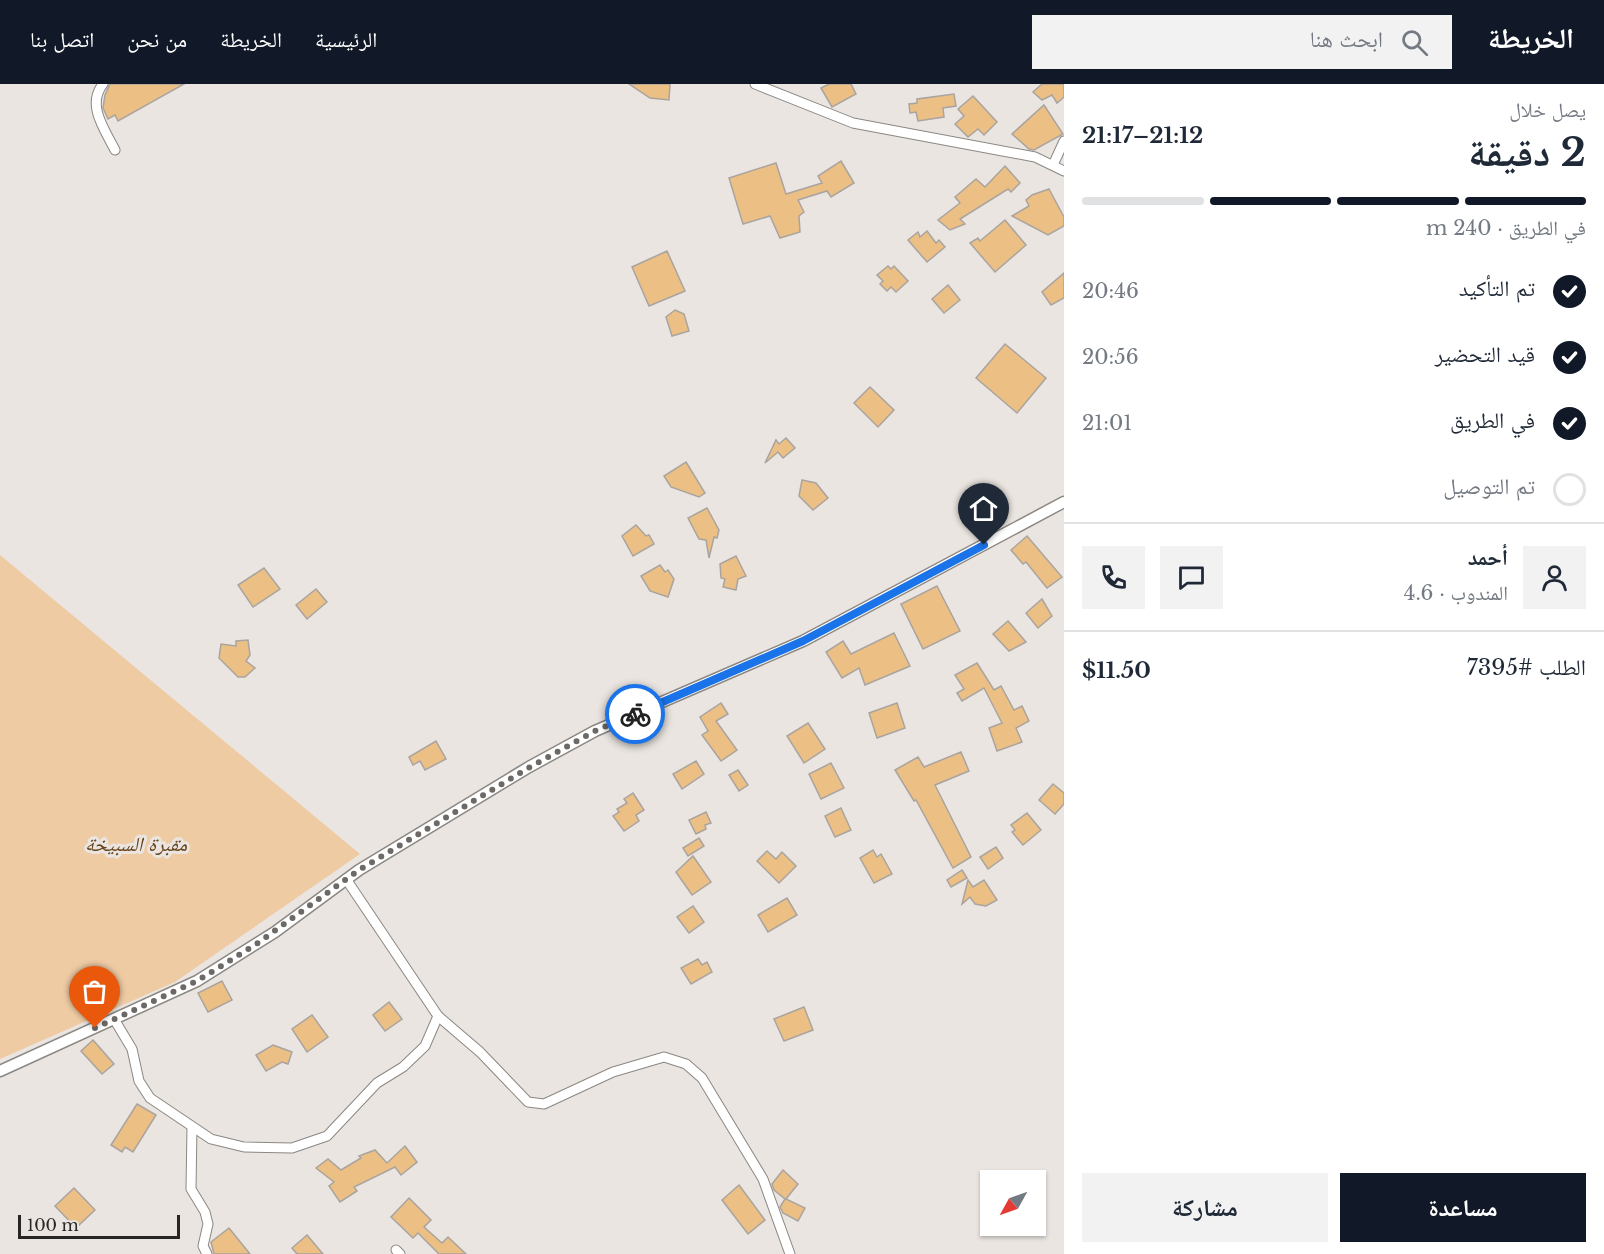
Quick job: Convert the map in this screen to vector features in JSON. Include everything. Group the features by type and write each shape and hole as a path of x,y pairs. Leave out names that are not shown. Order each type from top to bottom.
{"street":[{"path":"103,84 97,93 96,110 115,150"},
{"path":"755,84 778,88 853,123 1035,157 1064,171"},
{"path":"1053,165 1064,141"},
{"path":"0,1071 197,981 235,958 346,879 530,767 595,731 803,641 1064,502"},
{"path":"346,879 438,1016 480,1052 528,1102 544,1104 613,1071 664,1057 686,1064 702,1078 763,1179 790,1254"},
{"path":"114,1019 132,1049 138,1081 150,1098 211,1139 244,1148 292,1148 327,1136 377,1083 403,1067 424,1046 438,1016"},
{"path":"192,1126 191,1189 205,1212 208,1224 203,1246 207,1254"}],"green space":[{"name":"مقبرة السبيخة","path":"0,555 360,854 175,982 0,1059"}],"building":[{"path":"110,84 184,84 118,121 115,115 108,119 103,108"},
{"path":"629,84 670,84 669,100 650,98"},
{"path":"829,84 851,84 856,94 832,107 821,88"},
{"path":"1042,84 1064,84 1064,97 1057,103 1052,95 1042,100 1033,92"},
{"path":"954,94 956,106 943,108 944,117 918,121 916,112 910,113 909,104 917,103 917,99"},
{"path":"973,96 997,122 984,135 978,129 968,137 955,124 964,116 958,109"},
{"path":"1044,105 1063,134 1034,150 1029,149 1012,134"},
{"path":"841,161 854,183 831,197 827,191 798,200 804,212 799,216 800,232 780,238 770,216 743,224 729,178 776,163 786,194 822,183 818,176"},
{"path":"1005,166 1020,183 1011,192 1008,189 960,219 965,224 950,230 938,220 960,203 955,197 976,179 985,187"},
{"path":"1049,189 1064,217 1064,226 1048,235 1012,216 1029,206 1026,200 1032,195"},
{"path":"1005,220 1026,245 995,272 970,243 978,238 980,241"},
{"path":"927,231 936,243 939,240 945,247 927,262 908,240 918,232 920,237"},
{"path":"667,251 685,291 649,306 632,267"},
{"path":"888,266 891,269 894,266 908,281 896,292 891,287 887,291 880,284 883,281 877,275"},
{"path":"1064,273 1064,298 1051,305 1042,292"},
{"path":"948,285 960,300 944,313 932,299"},
{"path":"675,310 684,314 689,331 672,336 666,317"},
{"path":"1005,344 1046,378 1017,413 976,378"},
{"path":"870,387 894,410 878,427 854,403"},
{"path":"786,438 795,448 783,458 778,452 765,463 776,440 779,444"},
{"path":"686,462 705,493 699,497 671,487 664,476"},
{"path":"802,480 816,483 828,498 813,510 799,496"},
{"path":"707,508 719,530 717,538 714,537 709,558 706,540 699,539 688,518"},
{"path":"636,525 646,536 649,535 654,544 633,556 622,536"},
{"path":"1027,536 1062,577 1047,588 1026,562 1023,564 1011,550"},
{"path":"736,556 746,576 738,579 736,590 723,587 725,579 721,578 720,564"},
{"path":"660,565 665,572 668,570 674,579 668,597 650,591 641,576"},
{"path":"264,568 280,589 253,607 238,585"},
{"path":"937,586 960,631 923,649 901,604"},
{"path":"316,589 327,602 307,619 296,605"},
{"path":"1042,599 1052,616 1038,628 1026,613"},
{"path":"1008,621 1026,642 1009,651 993,634"},
{"path":"894,633 910,666 865,685 859,668 842,678 826,652 843,641 851,654"},
{"path":"248,640 250,655 246,661 255,668 245,677 238,677 219,658 221,644 236,646 236,641"},
{"path":"977,663 994,690 1001,686 1014,710 1022,706 1029,721 1016,728 1022,742 997,751 989,728 1002,723 984,688 962,701 957,693 964,689 955,675"},
{"path":"721,703 728,714 716,721 737,750 721,761 702,735 708,731 700,717"},
{"path":"897,703 905,728 877,738 869,713"},
{"path":"808,723 825,749 804,763 787,736"},
{"path":"436,741 446,759 425,770 420,761 413,765 409,757"},
{"path":"961,752 969,771 935,785 971,857 953,868 916,800 914,801 895,770 918,757 924,767"},
{"path":"696,761 704,774 682,789 673,774"},
{"path":"831,763 844,788 821,799 809,774"},
{"path":"738,770 748,785 739,791 729,775"},
{"path":"1053,784 1064,793 1064,804 1055,814 1039,800"},
{"path":"633,793 644,810 636,815 639,821 624,831 613,816 619,812 617,809 627,803 624,799"},
{"path":"841,808 851,830 835,837 825,816"},
{"path":"706,812 711,823 705,825 706,829 696,834 689,820"},
{"path":"1027,813 1041,830 1023,845 1012,832 1015,830 1011,825"},
{"path":"699,838 704,846 688,856 683,848"},
{"path":"996,847 1003,858 988,869 980,857"},
{"path":"873,850 877,857 881,854 892,874 874,883 860,858"},
{"path":"767,851 776,859 782,852 796,866 779,883 757,861"},
{"path":"693,856 711,882 692,895 676,872"},
{"path":"962,870 967,878 951,887 947,880"},
{"path":"968,880 973,887 984,880 997,900 986,906 975,904 970,897 962,904"},
{"path":"787,898 797,915 768,932 758,915"},
{"path":"693,906 704,922 689,933 677,917"},
{"path":"698,959 702,965 707,962 712,972 691,984 681,968"},
{"path":"222,981 232,1000 208,1012 198,993"},
{"path":"389,1002 402,1019 385,1031 373,1015"},
{"path":"804,1007 813,1030 784,1041 774,1019"},
{"path":"312,1015 328,1037 307,1052 292,1029"},
{"path":"93,1040 114,1064 102,1074 81,1051"},
{"path":"273,1045 292,1052 288,1064 282,1062 266,1071 256,1055"},
{"path":"137,1104 156,1115 133,1152 125,1147 122,1152 111,1145"},
{"path":"405,1146 417,1162 401,1175 395,1167 354,1187 357,1191 340,1202 329,1186 334,1182 316,1168 328,1159 341,1170 361,1158 359,1156 375,1150 387,1163"},
{"path":"783,1170 798,1184 786,1199 805,1208 798,1221 783,1213 780,1207 785,1199 774,1190 772,1184"},
{"path":"739,1185 765,1220 748,1234 722,1200"},
{"path":"74,1188 95,1210 76,1228 55,1206"},
{"path":"409,1198 431,1220 424,1227 442,1243 448,1237 466,1254 439,1254 418,1233 413,1238 391,1217"},
{"path":"229,1228 250,1254 214,1254 211,1242"},
{"path":"307,1235 323,1254 297,1254 292,1248"}],"way so far":[{"path":"95,1028 197,981 274,932 359,870 530,767 595,731 635,714"}],"route":[{"path":"635,714 803,641 984,545"}]}
